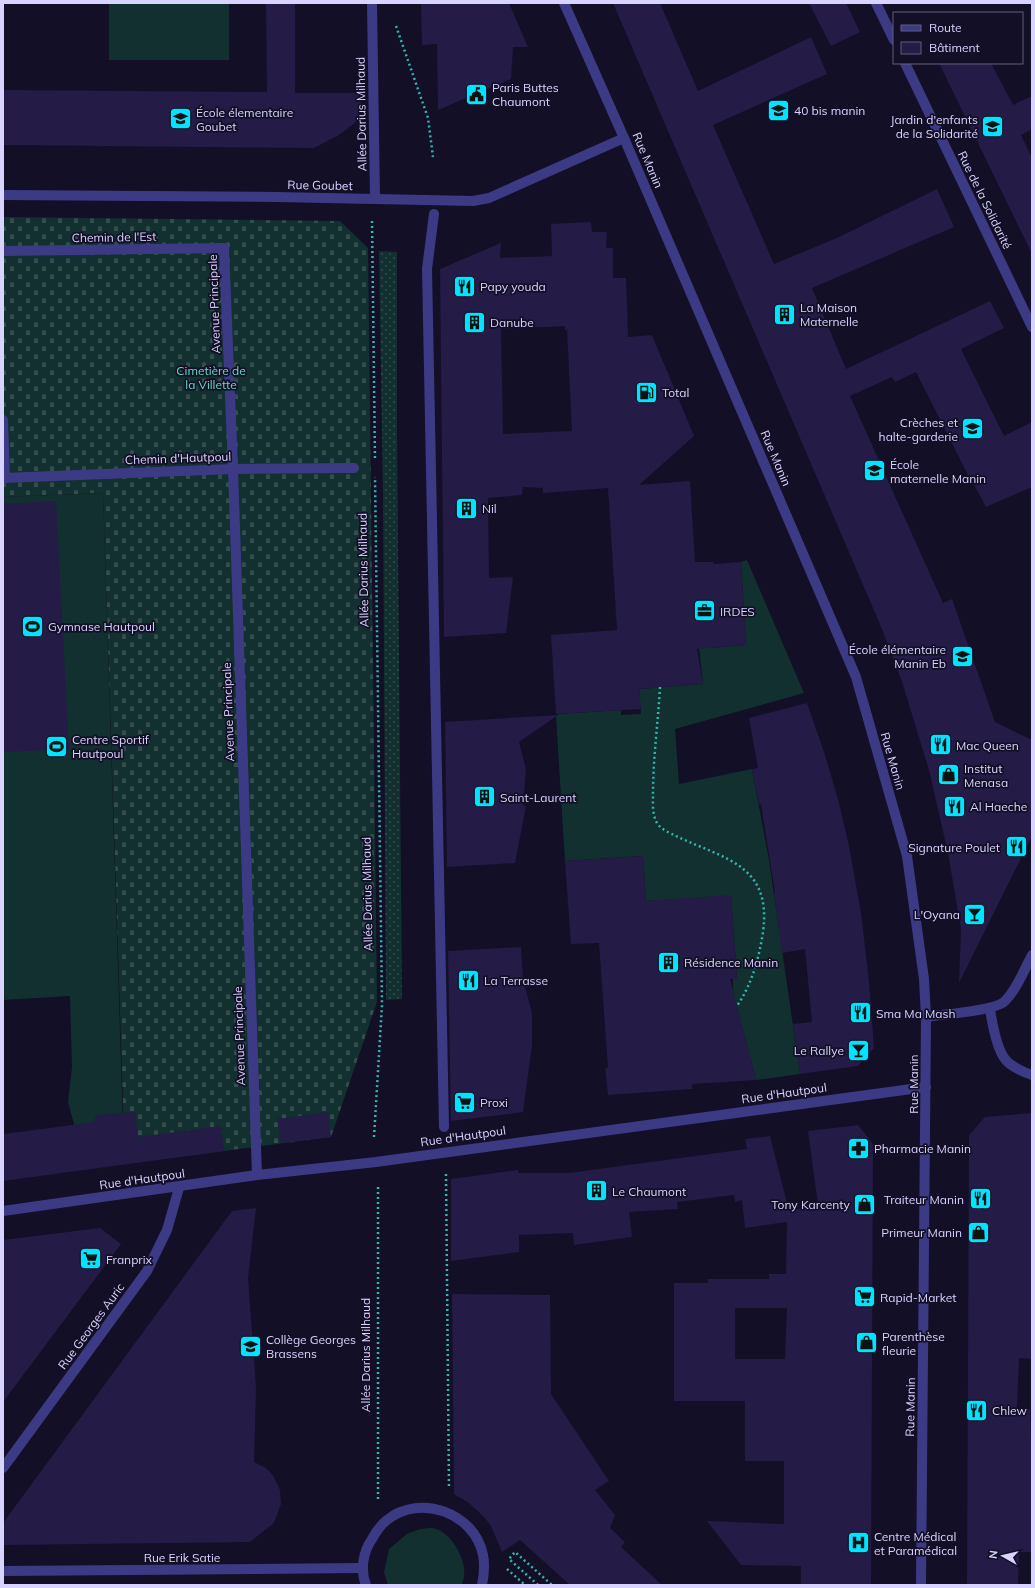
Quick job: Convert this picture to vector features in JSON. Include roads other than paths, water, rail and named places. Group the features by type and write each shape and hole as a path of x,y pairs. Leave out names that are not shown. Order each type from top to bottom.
{"street":[{"name":"Allée Darius Milhaud","path":"372,3 374,198"},
{"name":"Rue Manin","path":"564,3 624,138 856,677 907,856 924,979 926,1016 921,1585"},
{"path":"876,3 893,38"},
{"name":"Rue de la Solidarité","path":"905,64 1032,327"},
{"name":"Rue Goubet","path":"3,195 473,200 489,198 624,138"},
{"path":"434,214 427,269 444,1127"},
{"name":"Chemin de l'Est","path":"3,251 224,248"},
{"name":"Avenue Principale","path":"224,248 257,1175"},
{"path":"3,420 4,478"},
{"name":"Chemin d'Hautpoul","path":"4,478 233,469 354,468"},
{"path":"926,1016 990,1009 1004,1003 1032,956"},
{"path":"990,1009 992,1025 1005,1059 1025,1074 1032,1075"},
{"name":"Rue d'Hautpoul","path":"3,1211 179,1188 257,1175 376,1162 926,1087"},
{"name":"Rue Georges Auric","path":"3,1468 147,1271 167,1230 179,1188"},
{"path":"366,1585 362,1568 367,1546 379,1527 387,1519 401,1512 415,1508 434,1508 451,1513 465,1523 476,1538 483,1554 484,1572 482,1585"},
{"name":"Rue Erik Satie","path":"3,1571 362,1568"}],"place":[{"name":"Paris Buttes Chaumont","path":"477,94"},
{"name":"40 bis manin","path":"779,110"},
{"name":"École élementaire Goubet","path":"180,119"},
{"name":"Jardin d'enfants de la Solidarité","path":"993,126"},
{"name":"Papy youda","path":"465,286"},
{"name":"La Maison Maternelle","path":"785,314"},
{"name":"Danube","path":"474,322"},
{"name":"Total","path":"647,392"},
{"name":"Crèches et halte-garderie","path":"973,429"},
{"name":"École maternelle Manin","path":"874,471"},
{"name":"Nil","path":"466,508"},
{"name":"IRDES","path":"704,611"},
{"name":"Gymnase Hautpoul","path":"33,626"},
{"name":"École élémentaire Manin Eb","path":"962,656"},
{"name":"Mac Queen","path":"940,745"},
{"name":"Centre Sportif Hautpoul","path":"57,746"},
{"name":"Institut Menasa","path":"949,775"},
{"name":"Saint-Laurent","path":"485,797"},
{"name":"Al Haeche","path":"954,806"},
{"name":"Signature Poulet","path":"1016,847"},
{"name":"L'Oyana","path":"975,914"},
{"name":"Résidence Manin","path":"668,962"},
{"name":"La Terrasse","path":"468,980"},
{"name":"Sma Ma Mash","path":"861,1013"},
{"name":"Le Rallye","path":"859,1050"},
{"name":"Proxi","path":"464,1102"},
{"name":"Pharmacie Manin","path":"858,1148"},
{"name":"Le Chaumont","path":"596,1191"},
{"name":"Traiteur Manin","path":"980,1199"},
{"name":"Tony Karcenty","path":"865,1204"},
{"name":"Primeur Manin","path":"978,1232"},
{"name":"Franprix","path":"90,1259"},
{"name":"Rapid-Market","path":"865,1297"},
{"name":"Parenthèse fleurie","path":"866,1343"},
{"name":"Collège Georges Brassens","path":"250,1346"},
{"name":"Chlew","path":"976,1410"},
{"name":"Centre Médical et Paramédical","path":"859,1543"}],"park label":[{"name":"Cimetière de la Villette","path":"211,377"}]}
